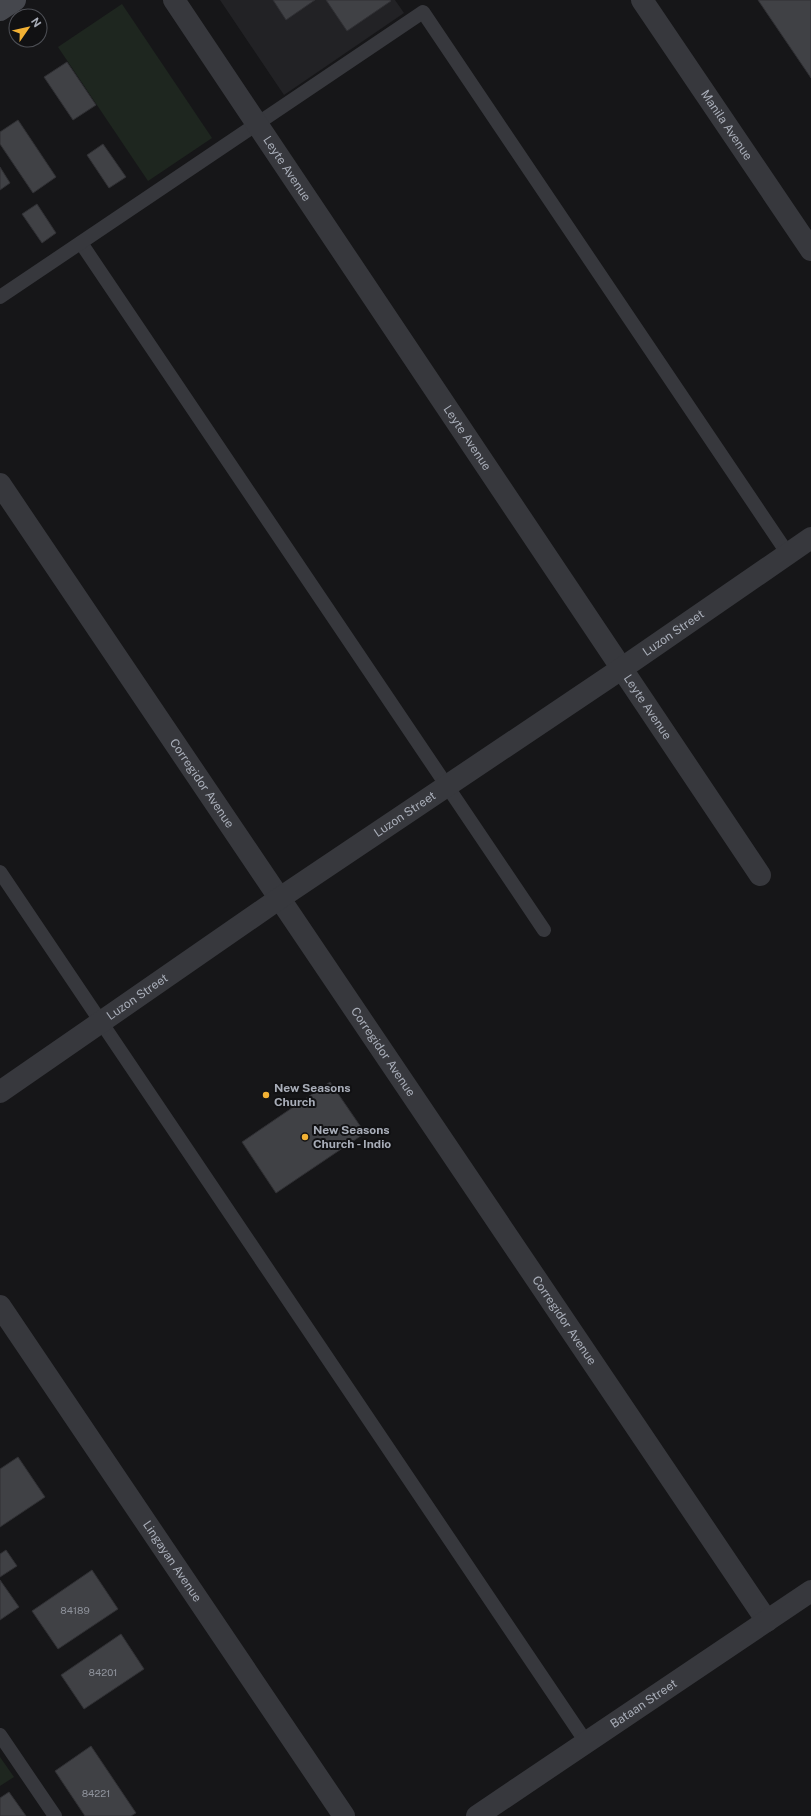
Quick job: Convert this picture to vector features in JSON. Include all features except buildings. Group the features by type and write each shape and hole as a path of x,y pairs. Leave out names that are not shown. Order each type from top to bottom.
{"main road":[{"path":"0,10 14,0"}],"street":[{"name":"Leyte Avenue","path":"174,0 760,875"},
{"name":"Manila Avenue","path":"642,0 811,250"},
{"name":"Corregidor Avenue","path":"0,484 767,1621"},
{"name":"Luzon Street","path":"0,1092 280,898 621,669 811,538"},
{"name":"Lingayan Avenue","path":"0,1306 344,1816"},
{"name":"Bataan Street","path":"477,1816 811,1591"}],"lane":[{"path":"0,297 423,12 788,554"},
{"path":"81,243 544,930"},
{"path":"0,872 586,1742"},
{"path":"0,1735 55,1816"}],"shaded area":[{"path":"220,0 395,0 404,13 284,95"},
{"path":"122,4 212,138 148,181 58,47"},
{"path":"0,1757 14,1777 0,1786"}],"place":[{"name":"New Seasons Church","path":"266,1095"},
{"name":"New Seasons Church - Indio","path":"305,1137"}]}
